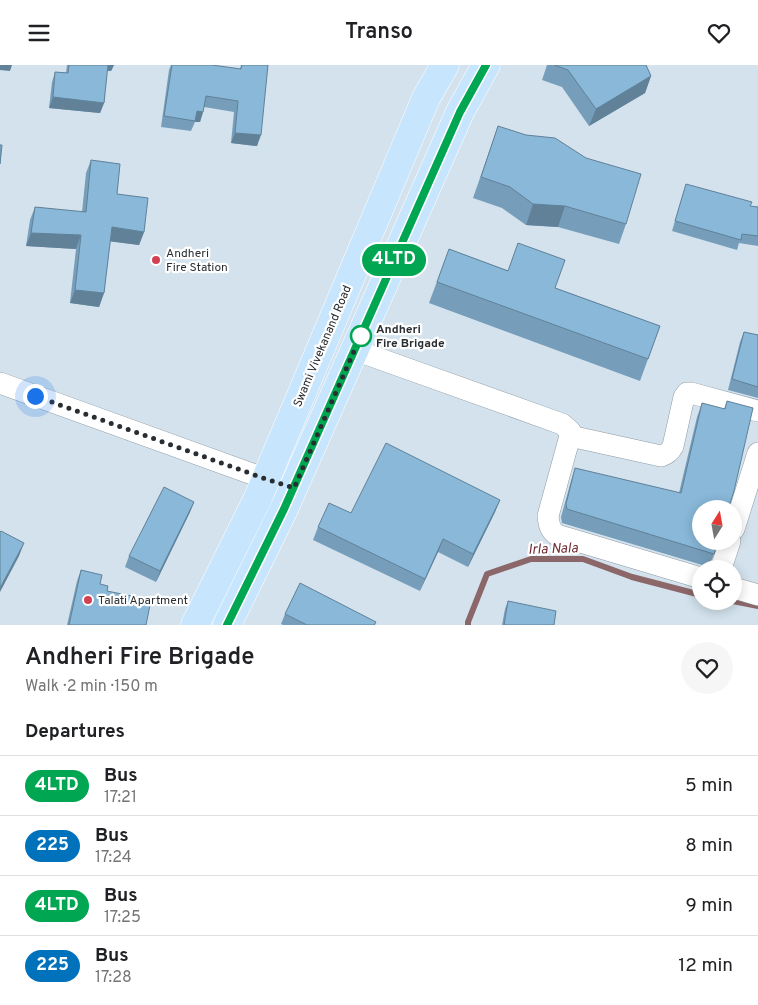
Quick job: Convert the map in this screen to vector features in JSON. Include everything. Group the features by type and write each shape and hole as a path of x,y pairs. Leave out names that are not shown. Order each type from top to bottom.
{"main road":[{"name":"Swami Vivekanand Road","path":"195,625 257,501 426,98 445,65"},
{"path":"227,625 294,488 460,112 486,65"}],"street":[{"path":"355,349 562,424 570,431 570,436 548,516 552,531 556,535 692,575"},
{"path":"0,383 294,488"},
{"path":"570,436 661,456 666,455 673,447 684,397 687,393 758,411"},
{"path":"742,504 758,453"},
{"path":"742,590 758,595"}],"building":[{"path":"69,65 108,65 104,103 53,97 55,72 68,73"},
{"path":"172,65 212,65 241,69 242,65 268,65 261,135 235,133 238,101 206,96 203,112 197,111 195,121 164,116"},
{"path":"554,65 646,65 651,76 596,109 568,70"},
{"path":"498,126 526,135 555,138 586,158 641,174 626,224 565,206 533,204 510,187 481,177"},
{"path":"0,145 2,145 0,164"},
{"path":"91,160 120,164 117,194 148,198 144,232 112,227 104,293 75,290 81,235 31,233 35,207 86,212"},
{"path":"686,184 752,202 750,206 758,207 758,236 742,234 741,240 675,221"},
{"path":"518,243 565,260 555,288 660,326 648,359 437,282 449,249 508,271"},
{"path":"744,332 758,335 758,387 732,379"},
{"path":"727,401 753,408 731,500 692,500 692,547 567,509 566,504 575,468 681,493 702,403 725,409"},
{"path":"386,443 500,500 473,554 443,539 425,579 318,527 329,503 351,513"},
{"path":"164,487 194,502 160,571 129,556"},
{"path":"0,532 24,543 0,588"},
{"path":"701,550 715,550 714,554"},
{"name":"Talati Apartment","path":"81,570 102,575 100,584 108,586 107,591 151,600 146,625 69,625"},
{"path":"300,583 376,622 374,625 307,625 285,614"},
{"path":"508,601 556,611 554,625 504,625"}],"waterway":[{"name":"Irla Nala","path":"468,625 487,574 531,559 583,559 632,577 692,593"},
{"name":"Irla Nala","path":"742,603 758,606"}],"bus line":[{"name":"4LTD","path":"227,625 284,509 460,112 486,65"}],"place":[{"name":"Andheri Fire Station","path":"156,260"},
{"name":"Andheri Fire Brigade","path":"361,336"},
{"name":"Talati Apartment","path":"88,600"}],"route":[{"path":"35,396 294,488 362,333 361,336"}]}
